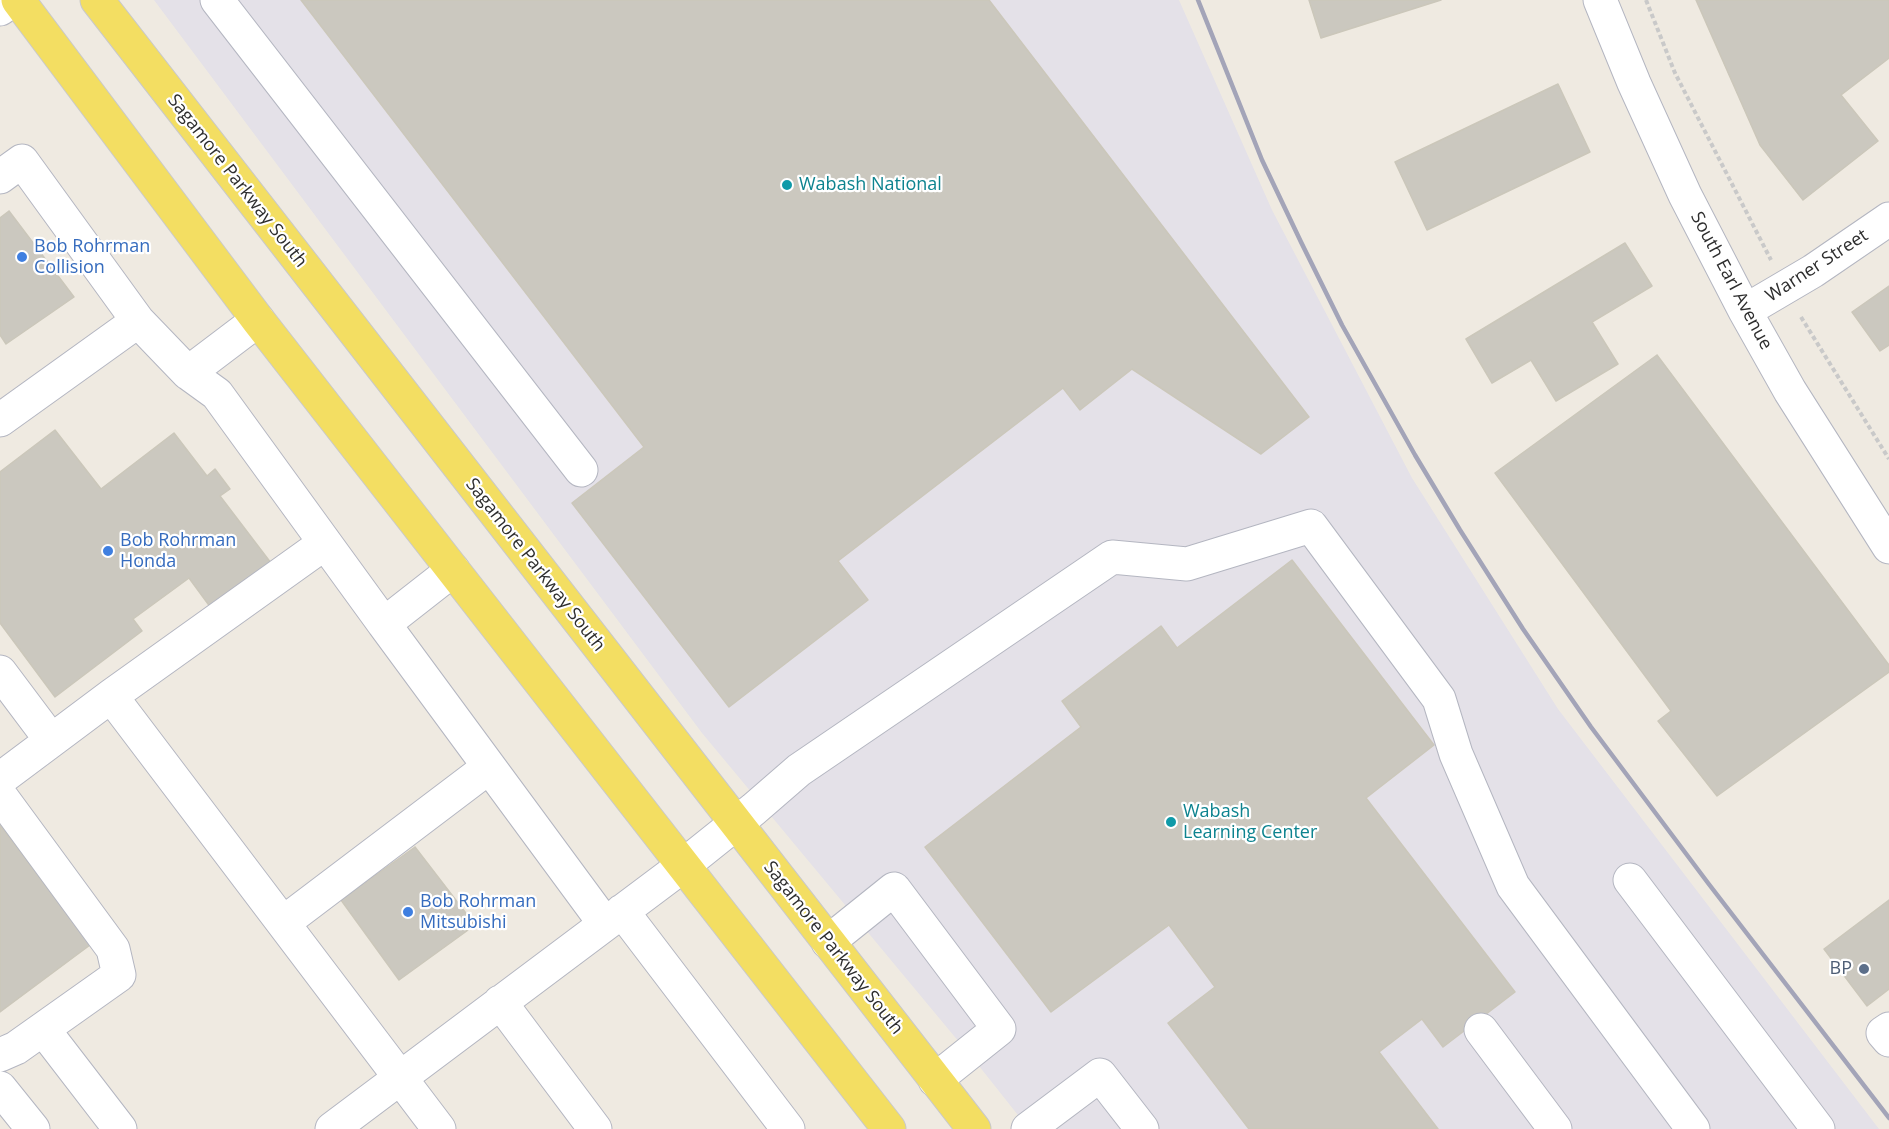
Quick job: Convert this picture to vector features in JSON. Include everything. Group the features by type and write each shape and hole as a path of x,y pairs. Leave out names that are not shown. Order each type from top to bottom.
{"main road":[{"path":"18,0 258,320 889,1129"},
{"name":"Sagamore Parkway South","path":"97,0 974,1129"}],"street":[{"path":"0,9 13,0"},
{"path":"217,0 581,470"},
{"name":"South Earl Avenue","path":"1600,0 1634,83 1680,184 1745,311 1790,391 1889,547"},
{"path":"0,177 22,161 138,321 188,373 216,394 489,767 788,1129"},
{"name":"Warner Street","path":"1745,311 1813,271 1889,219"},
{"path":"188,373 258,320"},
{"path":"0,420 138,321"},
{"path":"332,1129 684,865 799,770 1112,557 1187,564 1311,526 1439,699 1456,753 1513,886 1685,1126"},
{"path":"0,778 325,543"},
{"path":"384,624 453,570"},
{"path":"0,672 51,740"},
{"path":"111,696 439,1129"},
{"path":"283,923 489,767"},
{"path":"0,795 113,949 119,975 16,1048 0,1055"},
{"path":"1630,880 1818,1129"},
{"path":"828,942 894,889 999,1029 935,1080"},
{"path":"500,1002 595,1129"},
{"path":"43,1029 120,1129"},
{"path":"1889,1029 1883,1033 1889,1040"},
{"path":"1481,1030 1555,1129"},
{"path":"1028,1129 1100,1075 1142,1129"},
{"path":"0,1088 33,1129"}],"path":[{"path":"1646,0 1675,73 1769,256"},
{"path":"1801,316 1889,459"}],"shaded area":[{"path":"154,0 1179,0 1272,210 1412,478 1558,709 1879,1129 1029,1129 702,733"}],"building":[{"name":"Wabash National","path":"301,0 989,0 1309,417 1261,454 1132,369 1080,410 1063,388 838,561 868,600 729,707 572,503 644,447"},
{"path":"1309,0 1441,0 1321,38"},
{"path":"1696,0 1889,0 1889,58 1841,95 1878,141 1803,200 1760,145"},
{"path":"1558,84 1590,152 1427,230 1395,162"},
{"name":"Bob Rohrman Collision","path":"9,211 74,297 6,344 0,335 0,218"},
{"path":"1625,243 1652,286 1592,322 1618,364 1556,401 1531,360 1492,383 1466,339"},
{"path":"1889,286 1889,345 1880,351 1852,312"},
{"path":"1657,355 1889,665 1889,672 1717,796 1658,721 1671,711 1495,473"},
{"path":"55,430 101,489 174,433 207,476 215,469 230,489 220,496 271,563 211,608 189,578 133,619 142,631 55,697 0,623 0,472"},
{"name":"Wabash Learning Center","path":"1292,560 1434,745 1366,798 1515,992 1443,1047 1422,1019 1379,1052 1438,1129 1249,1129 1168,1023 1215,987 1169,925 1051,1012 925,847 1081,727 1062,701 1161,626 1177,648"},
{"path":"0,825 90,945 0,1012"},
{"name":"Bob Rohrman Mitsubishi","path":"415,847 475,925 399,980 341,900"},
{"name":"BP","path":"1889,900 1889,989 1867,1006 1824,949"}],"railway":[{"path":"1198,0 1262,160 1342,325 1460,530 1523,629 1591,727 1889,1118"}],"place":[{"name":"Wabash National","path":"787,185"},
{"name":"Bob Rohrman Collision","path":"22,257"},
{"name":"Bob Rohrman Honda","path":"108,551"},
{"name":"Wabash Learning Center","path":"1171,822"},
{"name":"Bob Rohrman Mitsubishi","path":"408,912"},
{"name":"BP","path":"1864,969"}]}
